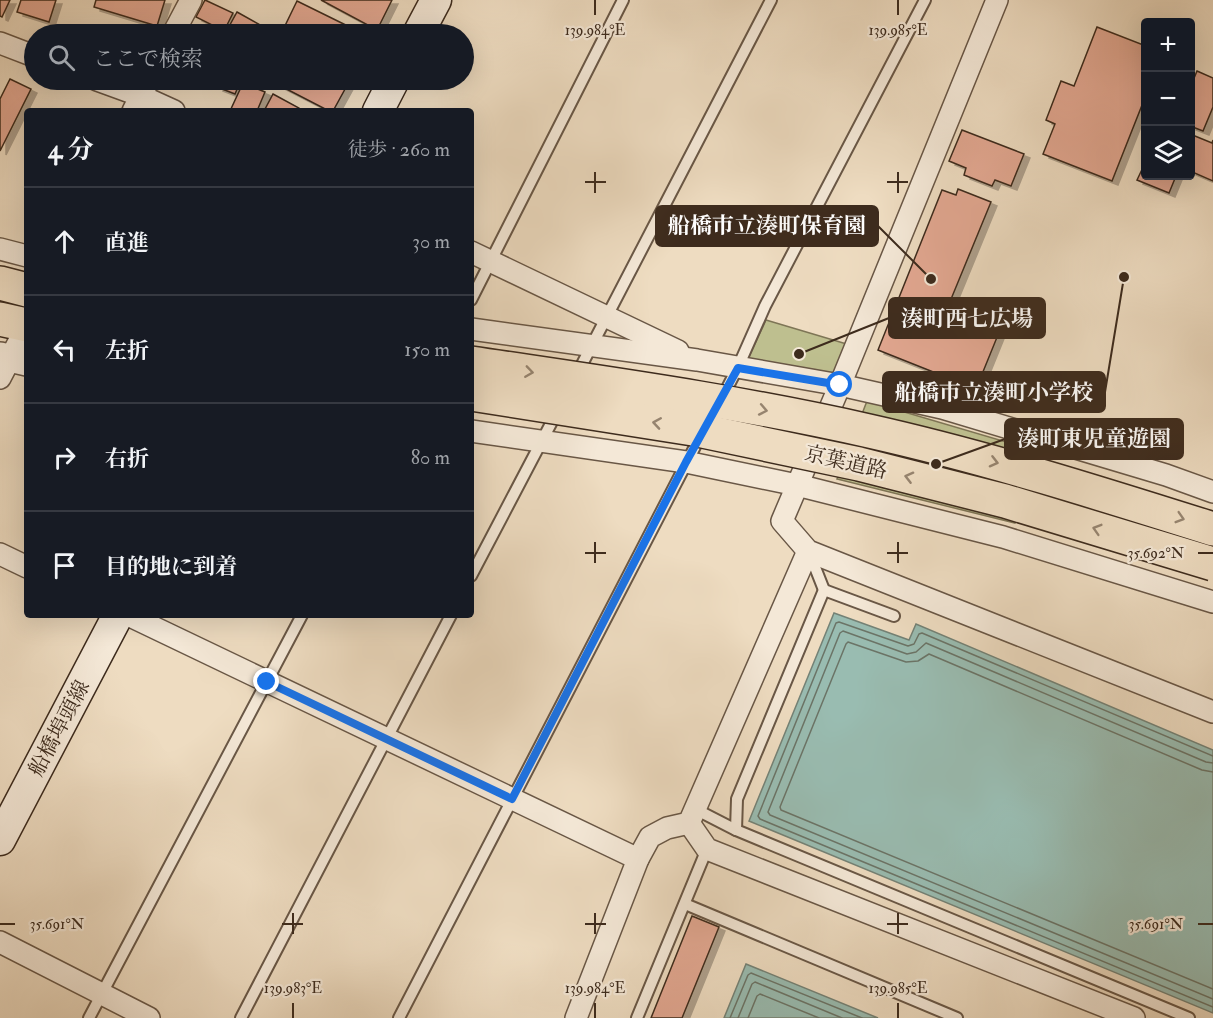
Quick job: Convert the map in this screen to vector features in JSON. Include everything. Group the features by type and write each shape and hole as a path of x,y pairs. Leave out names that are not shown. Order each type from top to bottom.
{"highway":[{"path":"0,283 24,289"},
{"path":"0,319 24,324"},
{"name":"京葉道路","path":"474,363 701,397 869,431 1018,468 1213,529"},
{"name":"京葉道路","path":"474,394 693,429 859,464 1005,501 1213,564"}],"main road":[{"path":"423,24 436,0"},
{"path":"380,108 389,90"},
{"name":"船橋埠頭線","path":"0,840 116,618"}],"street":[{"path":"178,24 191,0"},
{"path":"997,0 782,521 808,551 1213,712"},
{"path":"0,43 24,52"},
{"path":"127,90 168,108"},
{"path":"0,249 24,255"},
{"path":"474,253 697,360"},
{"path":"474,329 697,360 840,385 942,408 1166,475 1213,492"},
{"path":"9,363 24,331"},
{"path":"474,431 686,462 797,485 1003,537 1213,602"},
{"path":"576,1018 638,859 650,837 692,816 808,551"},
{"path":"0,554 24,566"},
{"path":"134,618 638,859"},
{"path":"692,816 707,849 1134,1018"},
{"path":"0,942 149,1018"}],"lane":[{"path":"474,294 623,0"},
{"path":"474,570 771,0"},
{"path":"399,1018 686,462 738,368 765,306 925,0"},
{"path":"736,830 737,798 824,590 808,551"},
{"path":"824,590 894,616"},
{"path":"89,1018 300,618"},
{"path":"241,1018 449,618"},
{"path":"692,816 736,830 1189,1018"},
{"path":"637,1018 707,849"},
{"path":"685,903 957,1018"}],"green space":[{"path":"766,320 850,345 837,379 746,363"},
{"path":"867,401 1033,450 1015,523 837,479"}],"water":[{"path":"834,613 909,640 916,624 1213,750 1213,1013 749,821"},
{"path":"746,964 878,1018 724,1018"}],"building":[{"path":"0,0 10,0 2,17 0,16"},
{"path":"21,0 56,0 49,22 17,12"},
{"path":"96,0 165,0 158,24 150,24 94,7"},
{"path":"205,0 233,13 228,24 210,24 196,17"},
{"path":"321,0 392,0 380,24 366,24"},
{"path":"297,1 344,24 286,24"},
{"path":"237,12 258,24 230,24"},
{"path":"1097,27 1141,44 1141,108 1112,181 1043,154 1055,124 1046,120 1061,81 1074,86"},
{"path":"1197,71 1213,78 1213,107 1203,131 1195,128 1195,76"},
{"path":"10,79 24,86 24,90 30,90 0,151 0,99"},
{"path":"225,90 237,90 235,94"},
{"path":"240,90 265,92 258,108 231,108"},
{"path":"288,90 345,90 335,108 323,108"},
{"path":"273,94 299,108 266,108"},
{"path":"962,130 1024,154 1011,186 995,180 992,186 964,175 966,168 949,161"},
{"path":"1195,136 1212,143 1213,140 1213,181 1195,173"},
{"path":"1141,172 1141,180 1174,180 1169,193 1137,180"},
{"path":"958,189 991,202 949,304 1002,325 976,389 878,350 942,190 956,195"},
{"path":"692,916 719,927 682,1018 651,1018"}],"place":[{"name":"船橋市立湊町小学校","path":"1124,277"},
{"name":"船橋市立湊町保育園","path":"931,279"},
{"name":"湊町西七広場","path":"799,354"},
{"name":"湊町東児童遊園","path":"936,464"}],"route":[{"path":"267,682 512,799 686,462 738,368 840,385"}]}
